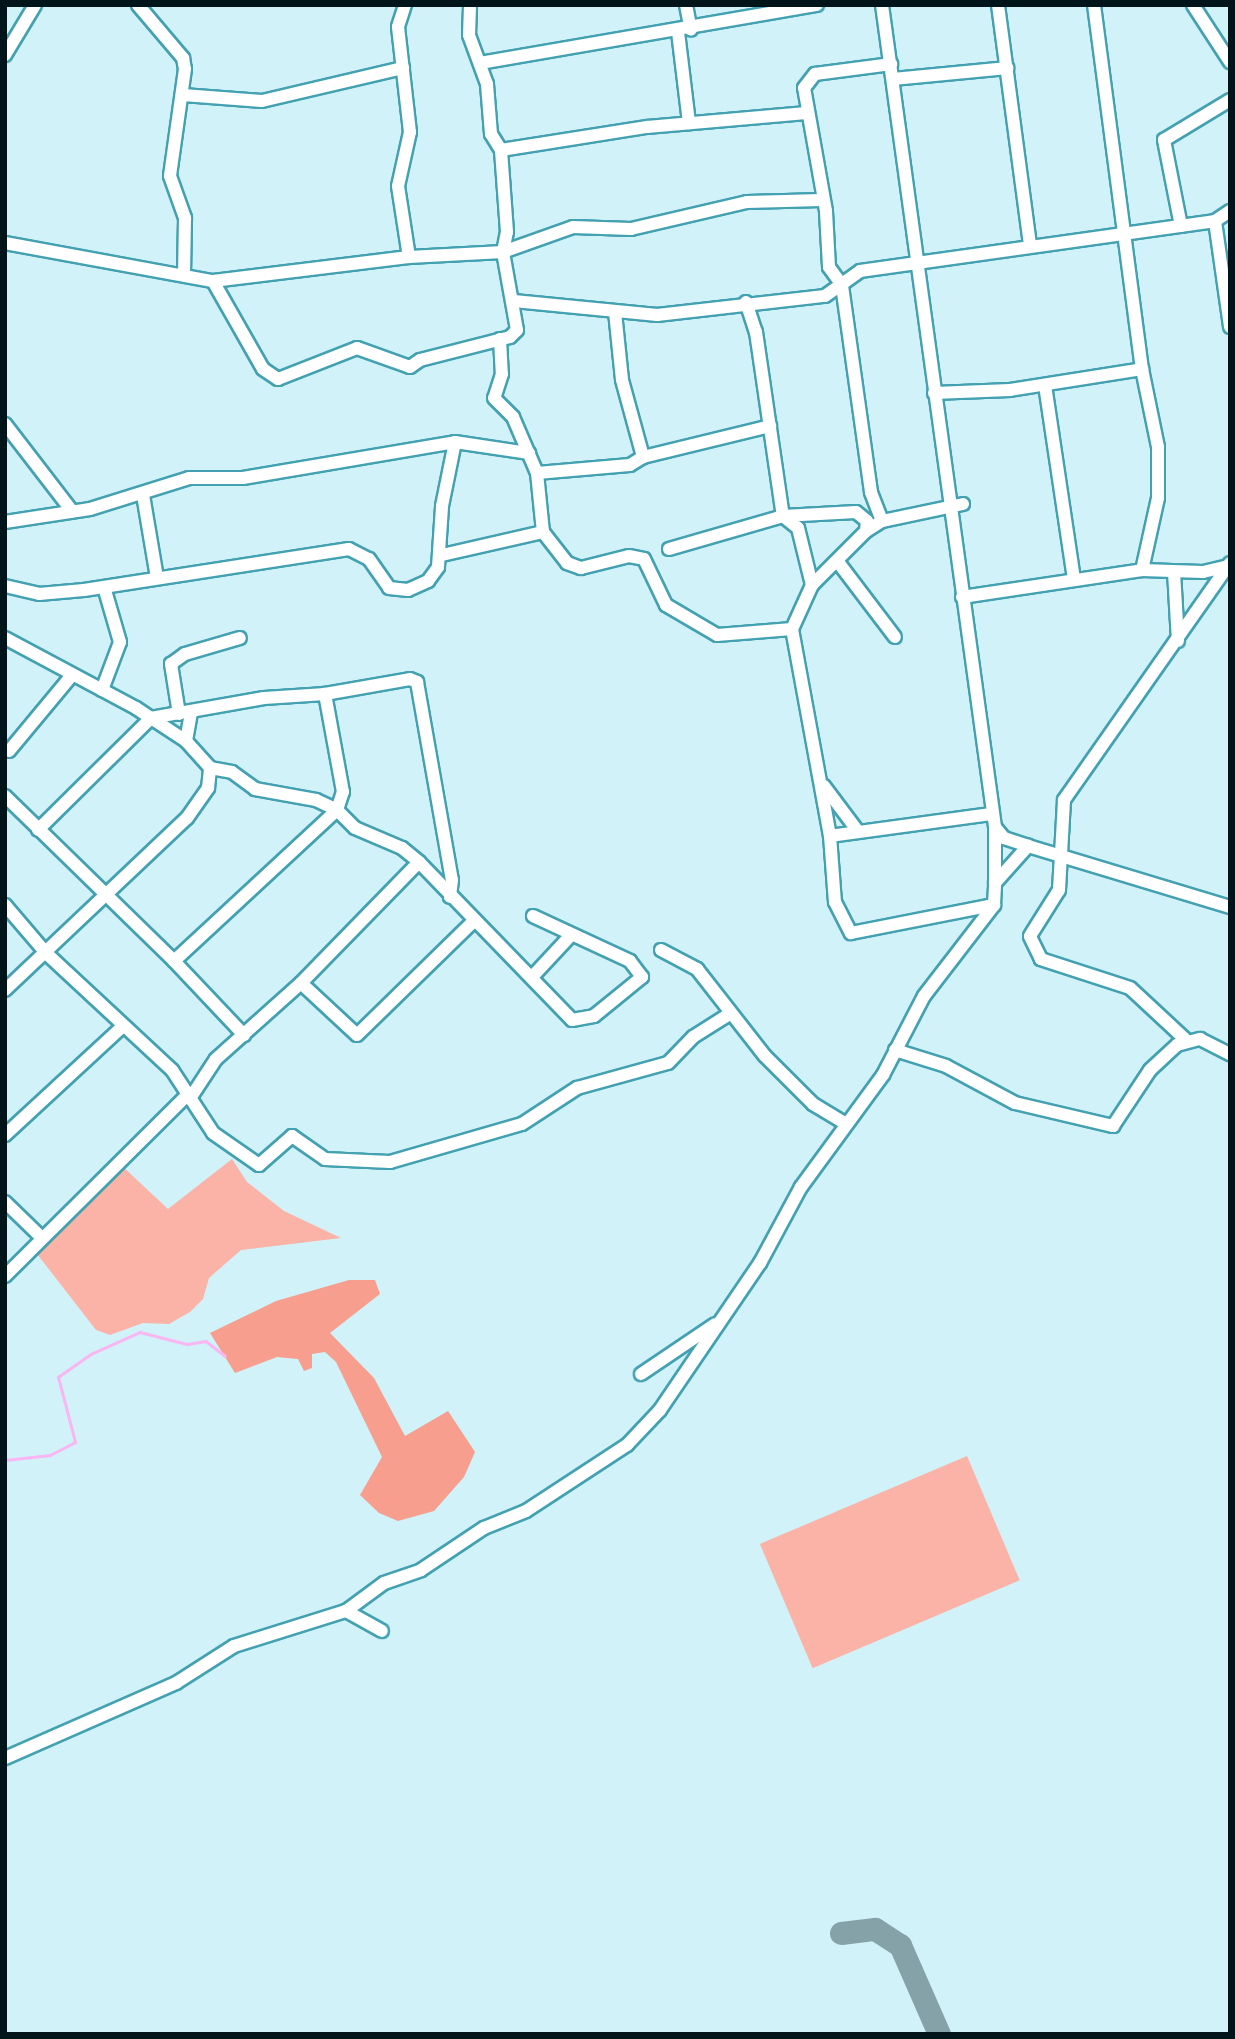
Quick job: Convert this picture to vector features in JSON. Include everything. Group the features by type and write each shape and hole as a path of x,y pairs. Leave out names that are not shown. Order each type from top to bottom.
{"street":[{"path":"5,55 35,5"},
{"path":"138,5 183,58 183,95 170,176 185,218 184,275"},
{"path":"405,5 398,27 410,132 398,186 408,257"},
{"path":"213,281 263,369 278,379 357,348 410,367 420,360 500,339 517,330 514,301 503,252 507,232 500,150 491,134 487,84 469,35 470,5"},
{"path":"686,5 684,31 689,122"},
{"path":"480,63 684,31 817,5"},
{"path":"5,1758 176,1683 234,1646 346,1611 384,1583 421,1570 484,1528 526,1511 627,1445 660,1410 895,1050 924,996 994,905 993,820 962,597 957,505 933,393 882,5"},
{"path":"998,5 1030,245"},
{"path":"1094,5 1142,369 1158,447 1158,498 1142,570"},
{"path":"1193,5 1230,62"},
{"path":"882,521 871,492 842,285 829,267 822,200 806,113 807,78 891,64"},
{"path":"183,95 262,101 403,68"},
{"path":"893,79 1007,68"},
{"path":"1181,226 1164,139 1230,100"},
{"path":"500,150 689,122 806,113"},
{"path":"5,243 213,281 408,257 503,252 573,227 631,229 747,202 822,200"},
{"path":"514,301 657,315 746,302 825,296 860,271 915,261 1215,221 1230,211"},
{"path":"1215,221 1230,327"},
{"path":"746,302 770,426 783,516 798,527 812,585"},
{"path":"615,312 622,380 643,457"},
{"path":"500,339 502,374 494,398 513,417 529,453 537,473 543,532 567,564 581,568 629,556 644,559 666,605 717,635 792,629"},
{"path":"933,393 1045,385 1142,369"},
{"path":"1045,385 1074,579"},
{"path":"5,424 72,511"},
{"path":"537,473 630,465 643,457 770,426"},
{"path":"5,522 143,495 189,478 243,478 455,442 529,453"},
{"path":"5,586 38,594 104,587 349,549 369,559 389,588 408,590 428,581 442,555 442,506 455,442"},
{"path":"143,495 157,578"},
{"path":"957,505 882,521 866,531 838,562 812,585 792,629 830,836 835,902 851,933 994,905"},
{"path":"669,549 783,516 856,512 867,522 866,531"},
{"path":"442,555 543,532"},
{"path":"838,562 895,637"},
{"path":"962,597 1142,570 1174,572 1229,564"},
{"path":"1229,564 1178,641 1064,800 1064,857 1054,901 1030,936 1034,951 1053,965 1130,988 1186,1040 1220,1044 1230,1054"},
{"path":"1174,572 1178,641"},
{"path":"102,690 116,664 120,642 104,587"},
{"path":"5,638 151,718 186,741 210,768 232,772 255,789 316,800 337,810 355,828 402,848 579,1022 642,977 630,961 533,916"},
{"path":"186,741 185,713 171,664 185,654 240,638"},
{"path":"9,751 72,675"},
{"path":"38,830 151,718 264,698 326,694 410,679 417,682 452,880 450,897"},
{"path":"174,961 337,810 343,792 326,694"},
{"path":"5,990 187,818 208,788 210,768"},
{"path":"820,780 857,830"},
{"path":"5,796 103,897 174,961 244,1035"},
{"path":"830,836 857,830 993,820"},
{"path":"993,820 1004,838 1230,907"},
{"path":"995,883 1028,846"},
{"path":"5,1276 190,1095 216,1059 300,983 419,862"},
{"path":"5,905 46,953 122,1027 172,1070 213,1133 249,1162 266,1162 292,1136 325,1159 390,1162 522,1124 577,1088 668,1063 693,1037 728,1015"},
{"path":"300,983 356,1035 474,921"},
{"path":"532,977 571,935"},
{"path":"662,950 697,969 728,1015 803,1094 846,1124"},
{"path":"5,1135 122,1027"},
{"path":"895,1050 946,1066 988,1093 1015,1103 1113,1126 1150,1070 1186,1040"},
{"path":"5,1202 43,1238"},
{"path":"641,1374 715,1324"},
{"path":"346,1611 382,1632"}],"shaded area":[{"path":"232,1159 247,1182 284,1211 341,1238 241,1250 209,1278 203,1299 190,1312 169,1324 143,1323 110,1335 96,1330 34,1250 120,1164 168,1209"},
{"path":"349,1280 375,1280 380,1294 330,1333 374,1378 405,1436 448,1411 475,1452 464,1477 434,1511 398,1521 379,1513 360,1495 382,1457 336,1362 325,1352 312,1354 312,1368 304,1371 298,1359 277,1357 235,1373 210,1333 276,1301"},
{"path":"967,1456 1020,1580 813,1668 760,1544"}],"waterway":[{"path":"5,1460 50,1455 75,1442 58,1377 91,1354 140,1332 187,1344 206,1341 225,1356"}],"taxiway":[{"path":"841,1933 875,1929 900,1945 939,2034"}]}
